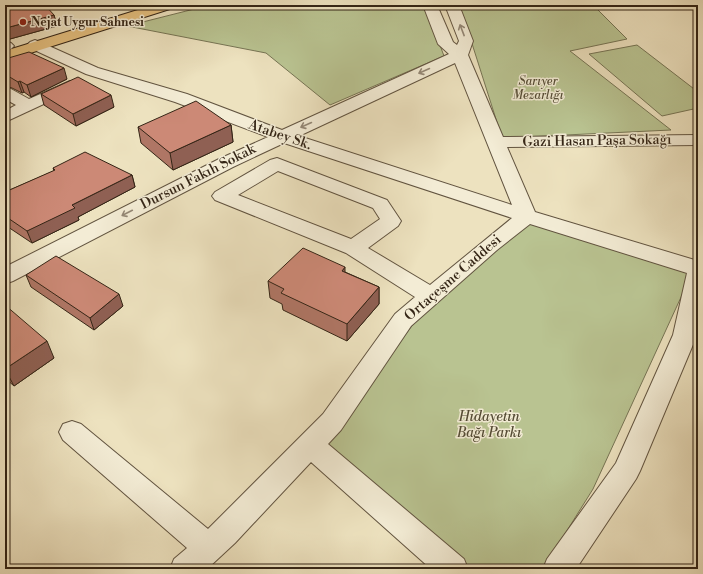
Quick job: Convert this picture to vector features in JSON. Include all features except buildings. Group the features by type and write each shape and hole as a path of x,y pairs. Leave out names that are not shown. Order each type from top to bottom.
{"main road":[{"path":"5,48 138,5"},
{"path":"5,48 35,45 168,5"}],"street":[{"path":"430,5 446,44 460,55 527,216"},
{"path":"452,5 466,41 460,55"},
{"name":"Atabey Sk.","path":"35,45 98,73 181,98 281,136 527,216 698,269"},
{"name":"Dursun Fakıh Sokak","path":"5,276 219,166 281,136 460,55"},
{"path":"5,117 98,73"},
{"path":"5,92 29,106"},
{"name":"Gazi Hasan Paşa Sokağı","path":"497,142 698,140"},
{"path":"354,248 391,220 380,204 277,164 222,196 354,248 431,296"},
{"name":"Ortaçeşme Caddesi","path":"186,569 332,422 403,320 490,245 527,216"},
{"path":"558,569 626,470 685,335 698,273"},
{"path":"72,432 208,548"},
{"path":"310,445 453,569"}],"lane":[{"path":"691,5 698,10"}],"green space":[{"path":"210,5 425,5 444,56 330,105 266,53 127,26"},
{"name":"Sarıyer Mezarlığı","path":"456,5 593,5 627,39 570,51 671,130 502,138 468,31"},
{"path":"637,45 698,92 698,108 662,116 589,54"},
{"name":"Hidayetin Bağı Parkı","path":"529,221 693,271 593,489 543,569 467,569 323,442 418,318"}],"place":[{"name":"Nejat Uygur Sahnesi","path":"23,22"}]}
